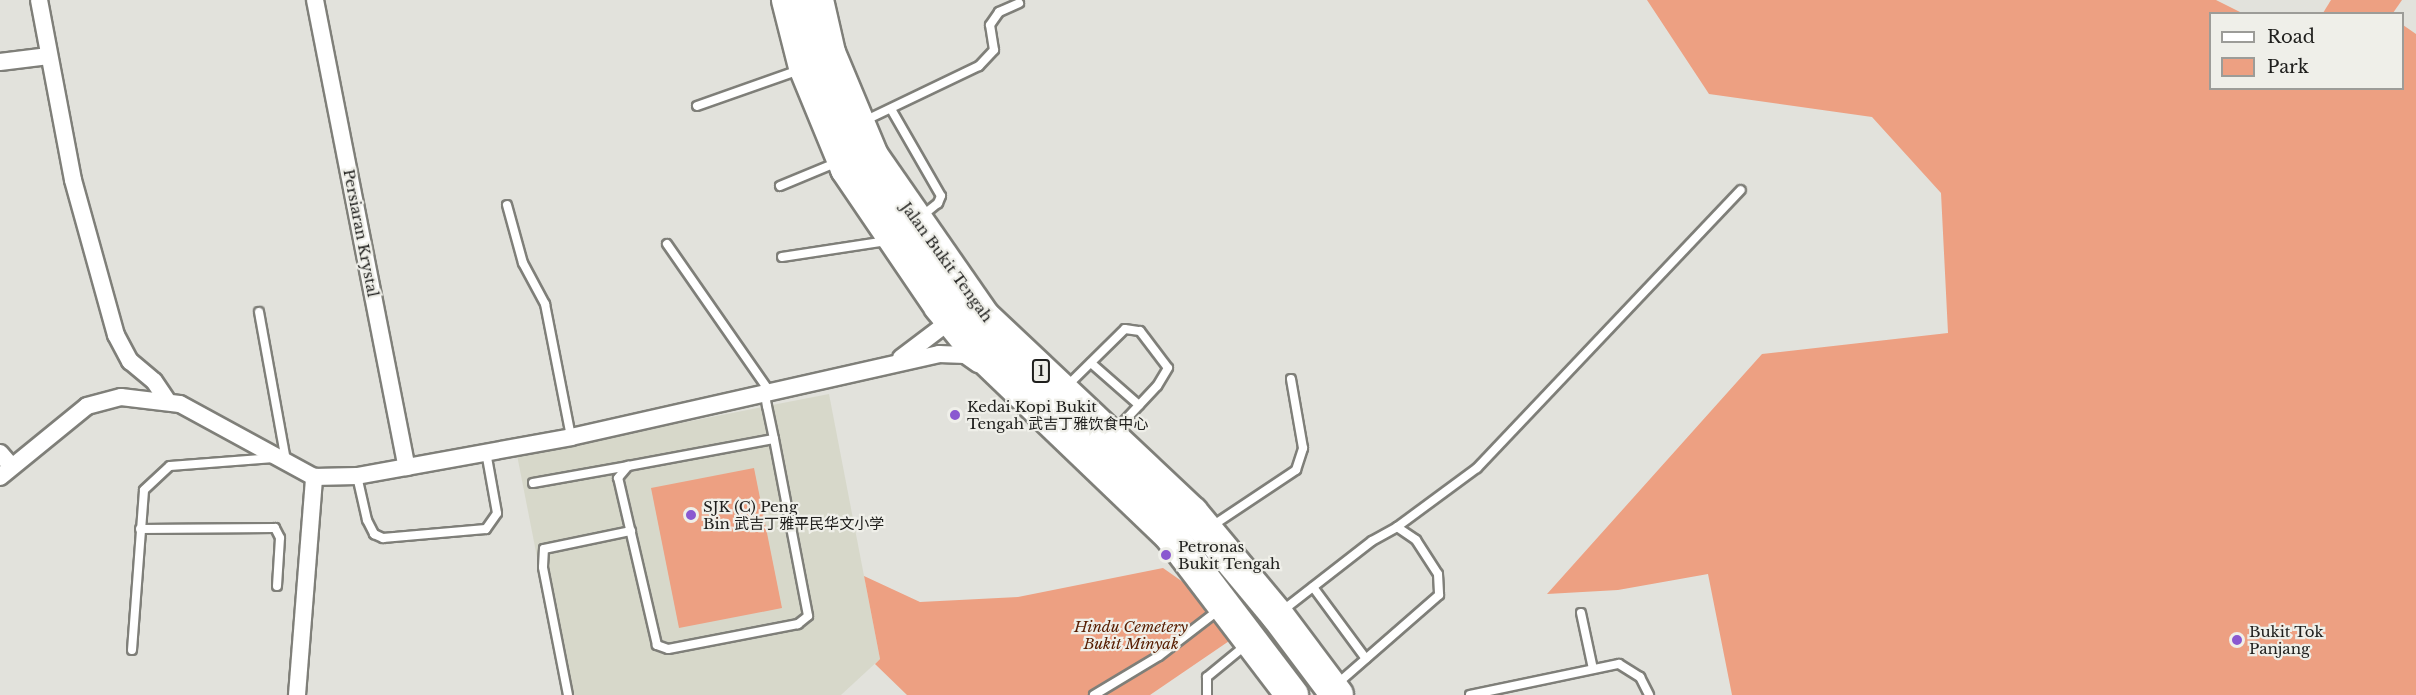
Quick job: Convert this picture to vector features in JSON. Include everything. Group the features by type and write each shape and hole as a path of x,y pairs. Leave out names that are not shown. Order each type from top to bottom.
{"highway":[{"name":"Jalan Bukit Tengah","path":"788,0 805,68 843,160 983,316 1206,530 1277,615 1335,692"},
{"name":"Jalan Bukit Tengah","path":"817,0 829,52 872,156 940,306 970,343 1171,536 1292,695"}],"street":[{"path":"39,0 73,180 116,335 130,361 154,381 166,399"},
{"name":"Persiaran Krystal","path":"315,0 407,467"},
{"path":"0,62 49,56"},
{"path":"895,362 942,327 940,306"},
{"path":"0,453 6,472 87,406 121,397 166,399 314,477 357,476 571,437 895,362 939,354 965,355 1024,394"},
{"path":"297,695 314,477"}],"lane":[{"path":"859,124 979,66 994,50 990,25 999,12 1019,3"},
{"path":"697,106 805,68"},
{"path":"782,257 905,230 938,204 941,196 891,108"},
{"path":"780,186 843,160"},
{"path":"1277,615 1372,541 1397,527 1477,468 1741,190"},
{"path":"507,205 523,263 545,304 571,437"},
{"path":"628,466 618,478 657,645 668,650 798,624 808,616 774,439 768,393 667,244"},
{"path":"132,650 144,490 170,466 282,461 259,312"},
{"path":"1062,391 1125,329 1140,331 1168,368 1139,405 1110,436"},
{"path":"1091,363 1139,405"},
{"path":"1206,530 1296,470 1303,448 1291,379"},
{"path":"533,483 774,439"},
{"path":"357,476 367,520 374,534 383,538 486,529 497,513 486,452"},
{"path":"1335,692 1366,659 1439,595 1437,574 1416,540 1397,527"},
{"path":"141,529 275,528 280,538 277,586"},
{"path":"568,695 543,567 544,549 631,531"},
{"path":"1313,587 1366,659"},
{"path":"1094,695 1159,656 1225,605"},
{"path":"1581,613 1593,669"},
{"path":"1207,695 1207,677 1252,640"},
{"path":"1470,695 1619,664 1640,676 1649,695"}],"shaded area":[{"name":"SJK (C) Peng Bin 武吉丁雅平民华文小学","path":"829,394 880,659 841,695 564,695 517,455"}],"green space":[{"path":"1647,0 2216,0 2240,12 2209,12 2209,90 2404,90 2404,26 2416,34 2416,695 1732,695 1708,574 1618,590 1547,594 1762,354 1948,333 1941,193 1872,117 1709,94"},
{"path":"2331,0 2402,0 2394,12 2324,12"},
{"path":"754,468 782,608 679,628 651,488"},
{"name":"Hindu Cemetery Bukit Minyak","path":"1163,568 1210,601 1235,637 1150,695 907,695 875,664 880,659 864,576 920,602 1018,597"}],"place":[{"name":"Kedai Kopi Bukit Tengah 武吉丁雅饮食中心","path":"955,415"},
{"name":"SJK (C) Peng Bin 武吉丁雅平民华文小学","path":"691,515"},
{"name":"Petronas Bukit Tengah","path":"1166,555"},
{"name":"Bukit Tok Panjang","path":"2237,640"}]}
